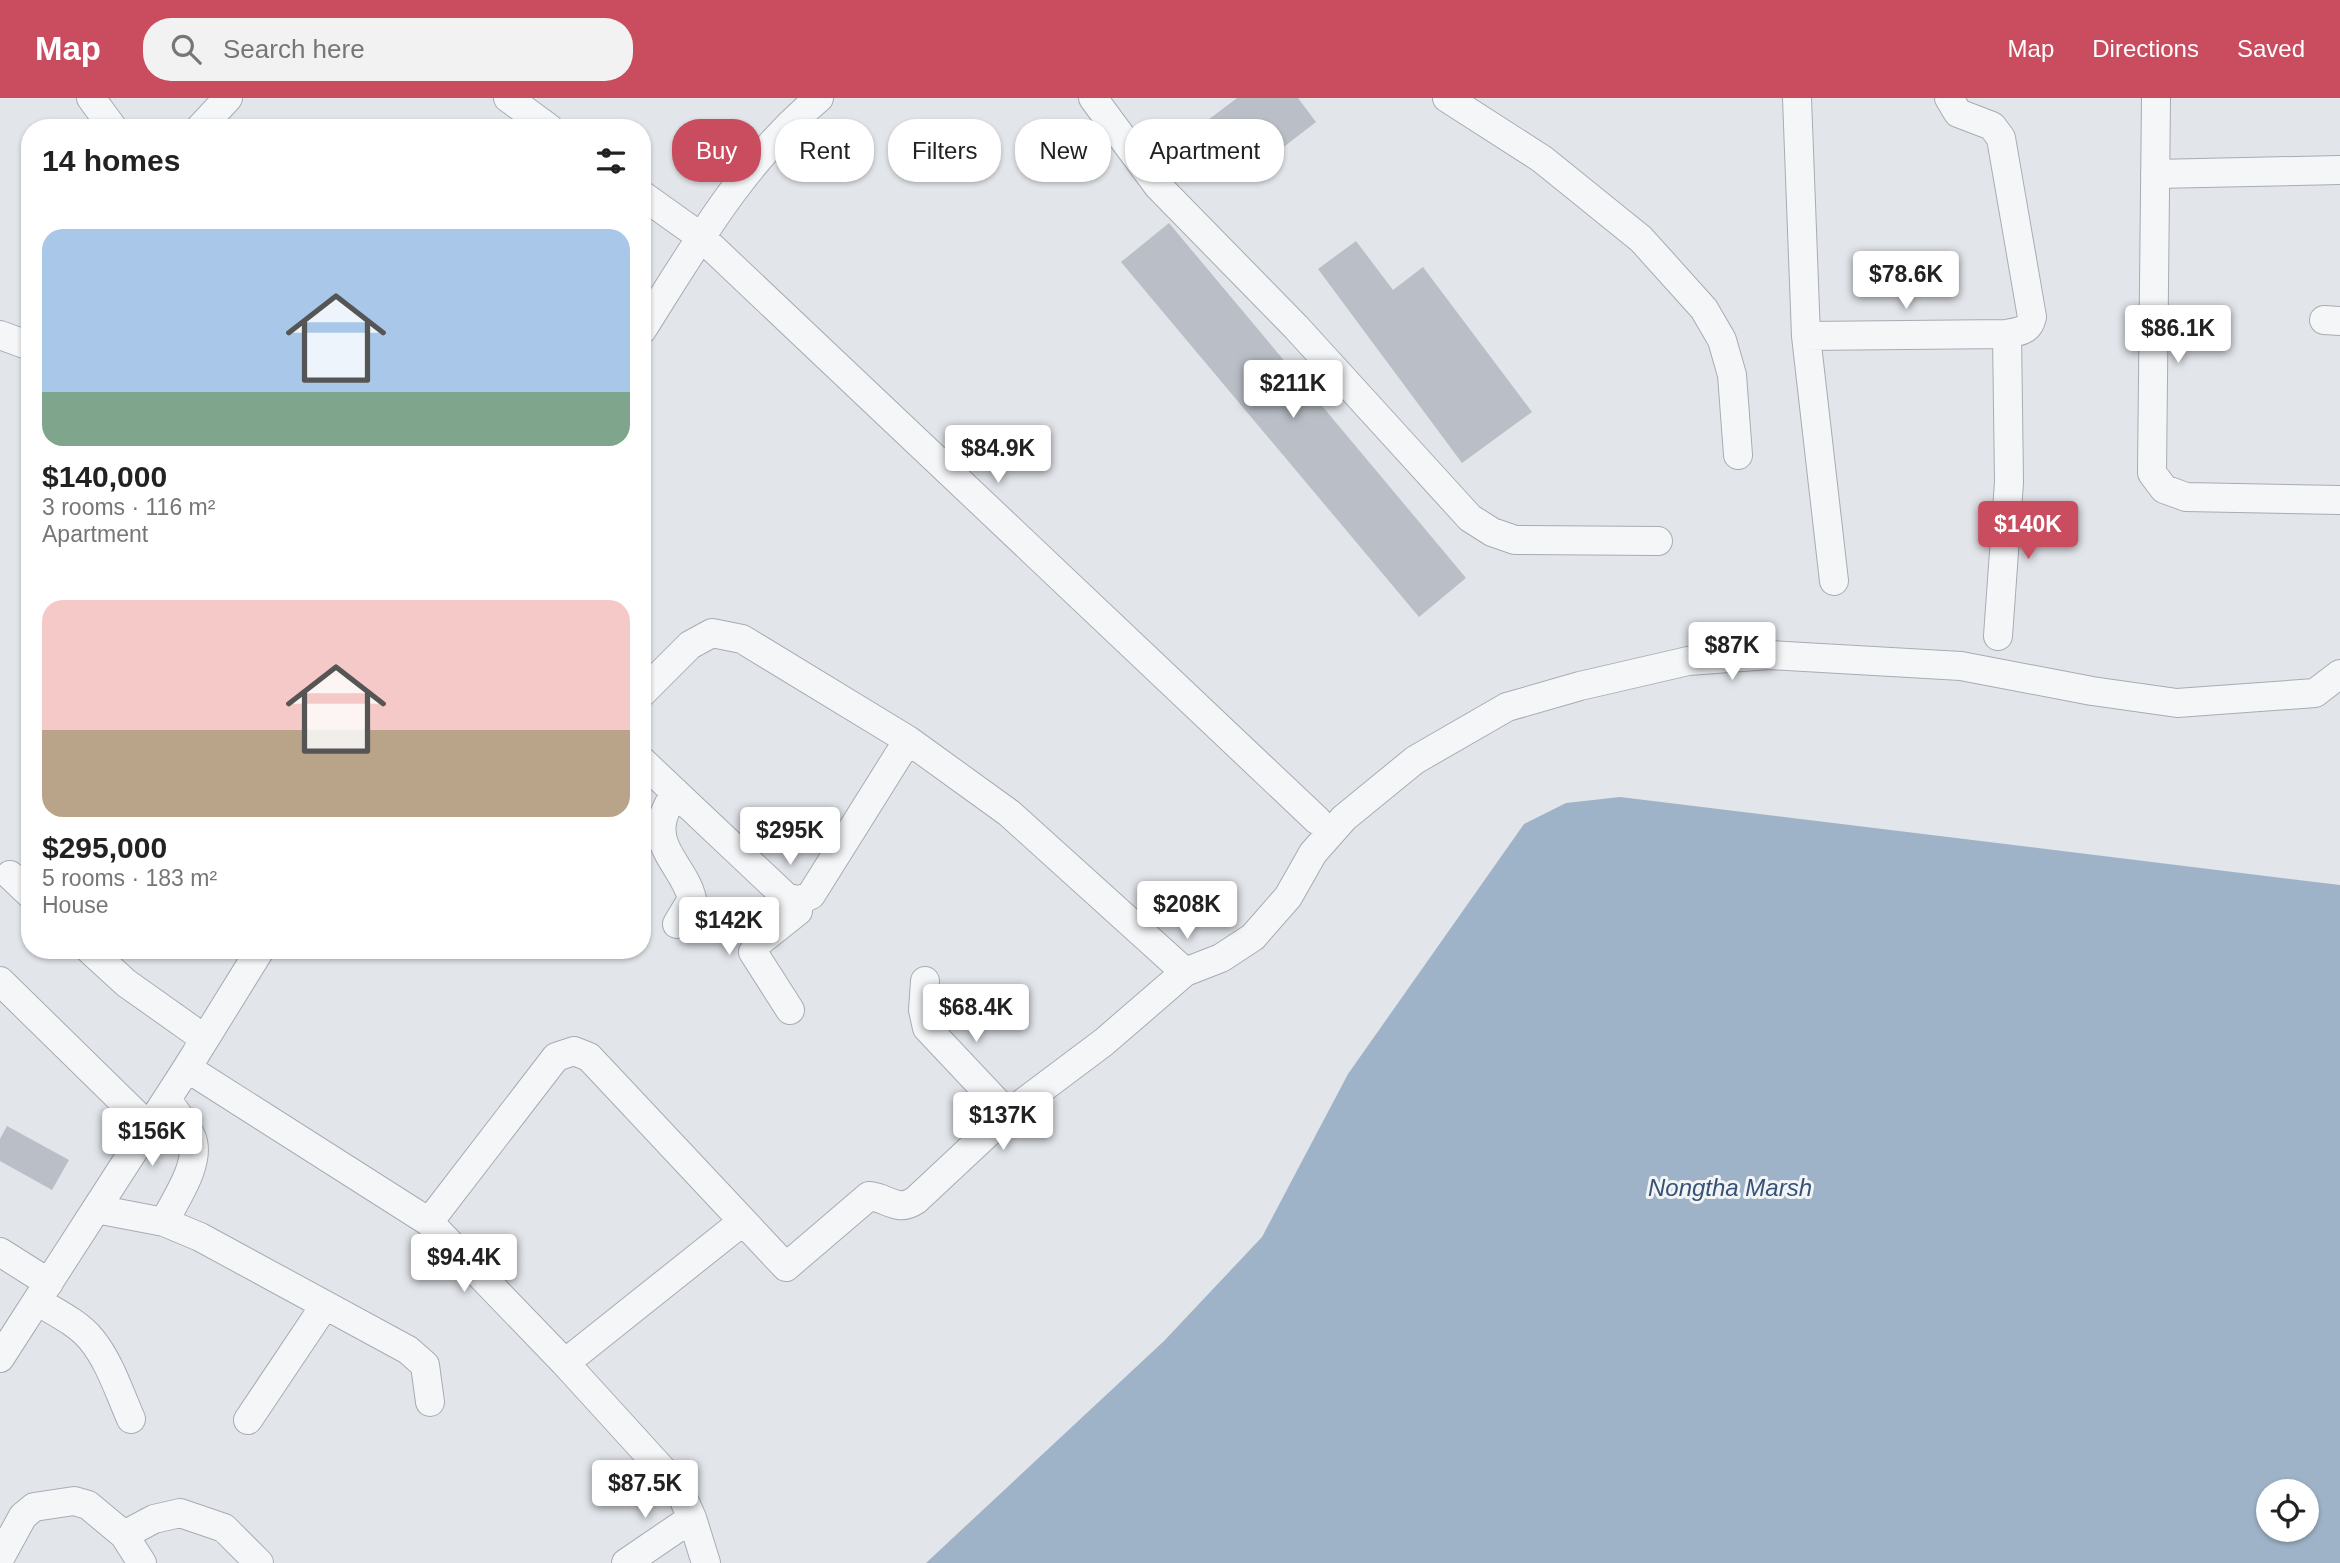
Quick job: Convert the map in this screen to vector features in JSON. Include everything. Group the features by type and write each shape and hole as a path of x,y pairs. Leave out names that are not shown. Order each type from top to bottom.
{"street":[{"path":"91,98 106,119"},
{"path":"208,119 228,98"},
{"path":"508,98 536,119"},
{"path":"651,316 701,237 749,170 782,133 819,98"},
{"path":"1093,98 1158,186 1296,327 1470,518 1492,532 1515,540 1658,541"},
{"path":"1447,98 1542,159 1641,239 1704,309 1722,340 1732,375 1738,455"},
{"path":"1797,98 1806,336 1834,581"},
{"path":"1806,336 2007,334 2026,330 2030,326 2032,317 2001,138 1992,126 1958,113 1949,98"},
{"path":"2156,98 2152,473 2164,489 2186,497 2340,500"},
{"path":"2155,174 2340,170"},
{"path":"651,201 701,237 1317,820"},
{"path":"1998,636 2009,482 2007,334"},
{"path":"0,335 21,343"},
{"path":"651,684 690,645 712,634 742,639 908,740 1009,813 1185,972"},
{"path":"429,1222 556,1057 574,1051 589,1057 786,1267 869,1196 907,1206 1008,1114 1104,1042 1185,972 1221,958 1253,937 1288,897 1313,853 1344,818 1415,760 1507,707 1580,686 1688,660 1769,654 1961,666 2092,691 2177,703 2328,694 2340,674"},
{"path":"651,769 785,896 798,901 811,895 908,740"},
{"path":"675,792 662,822 663,845 689,884 692,899 677,924"},
{"path":"790,1010 753,952 759,942 798,911 798,901"},
{"path":"100,959 126,983 205,1039"},
{"path":"0,1358 254,959"},
{"path":"925,981 923,1010 927,1028 1008,1114"},
{"path":"0,982 149,1127"},
{"path":"187,1068 429,1222 565,1363 678,1487 692,1518 706,1563"},
{"path":"164,1222 194,1163 195,1150 192,1137 167,1100"},
{"path":"96,1209 164,1222 200,1237 408,1350 425,1365 430,1402"},
{"path":"565,1363 742,1222"},
{"path":"0,1252 43,1292 67,1319 91,1338 107,1364 131,1419"},
{"path":"248,1420 325,1305"},
{"path":"0,1558 23,1516 34,1507 74,1501 88,1506 124,1535 142,1563"},
{"path":"124,1535 154,1519 180,1513 224,1528 259,1563"},
{"path":"626,1563 692,1518"}],"water":[{"name":"Nongtha Marsh","path":"1620,797 2340,885 2340,1563 926,1563 1164,1341 1262,1237 1348,1074 1524,824 1566,803"}],"building":[{"path":"1237,98 1298,98 1316,122 1284,147 1284,119 1209,119"},
{"path":"1169,223 1466,578 1419,617 1121,262"},
{"path":"1356,241 1393,290 1423,267 1532,412 1462,463 1318,269"},
{"path":"7,1126 69,1160 52,1190 0,1161 0,1139"}]}
